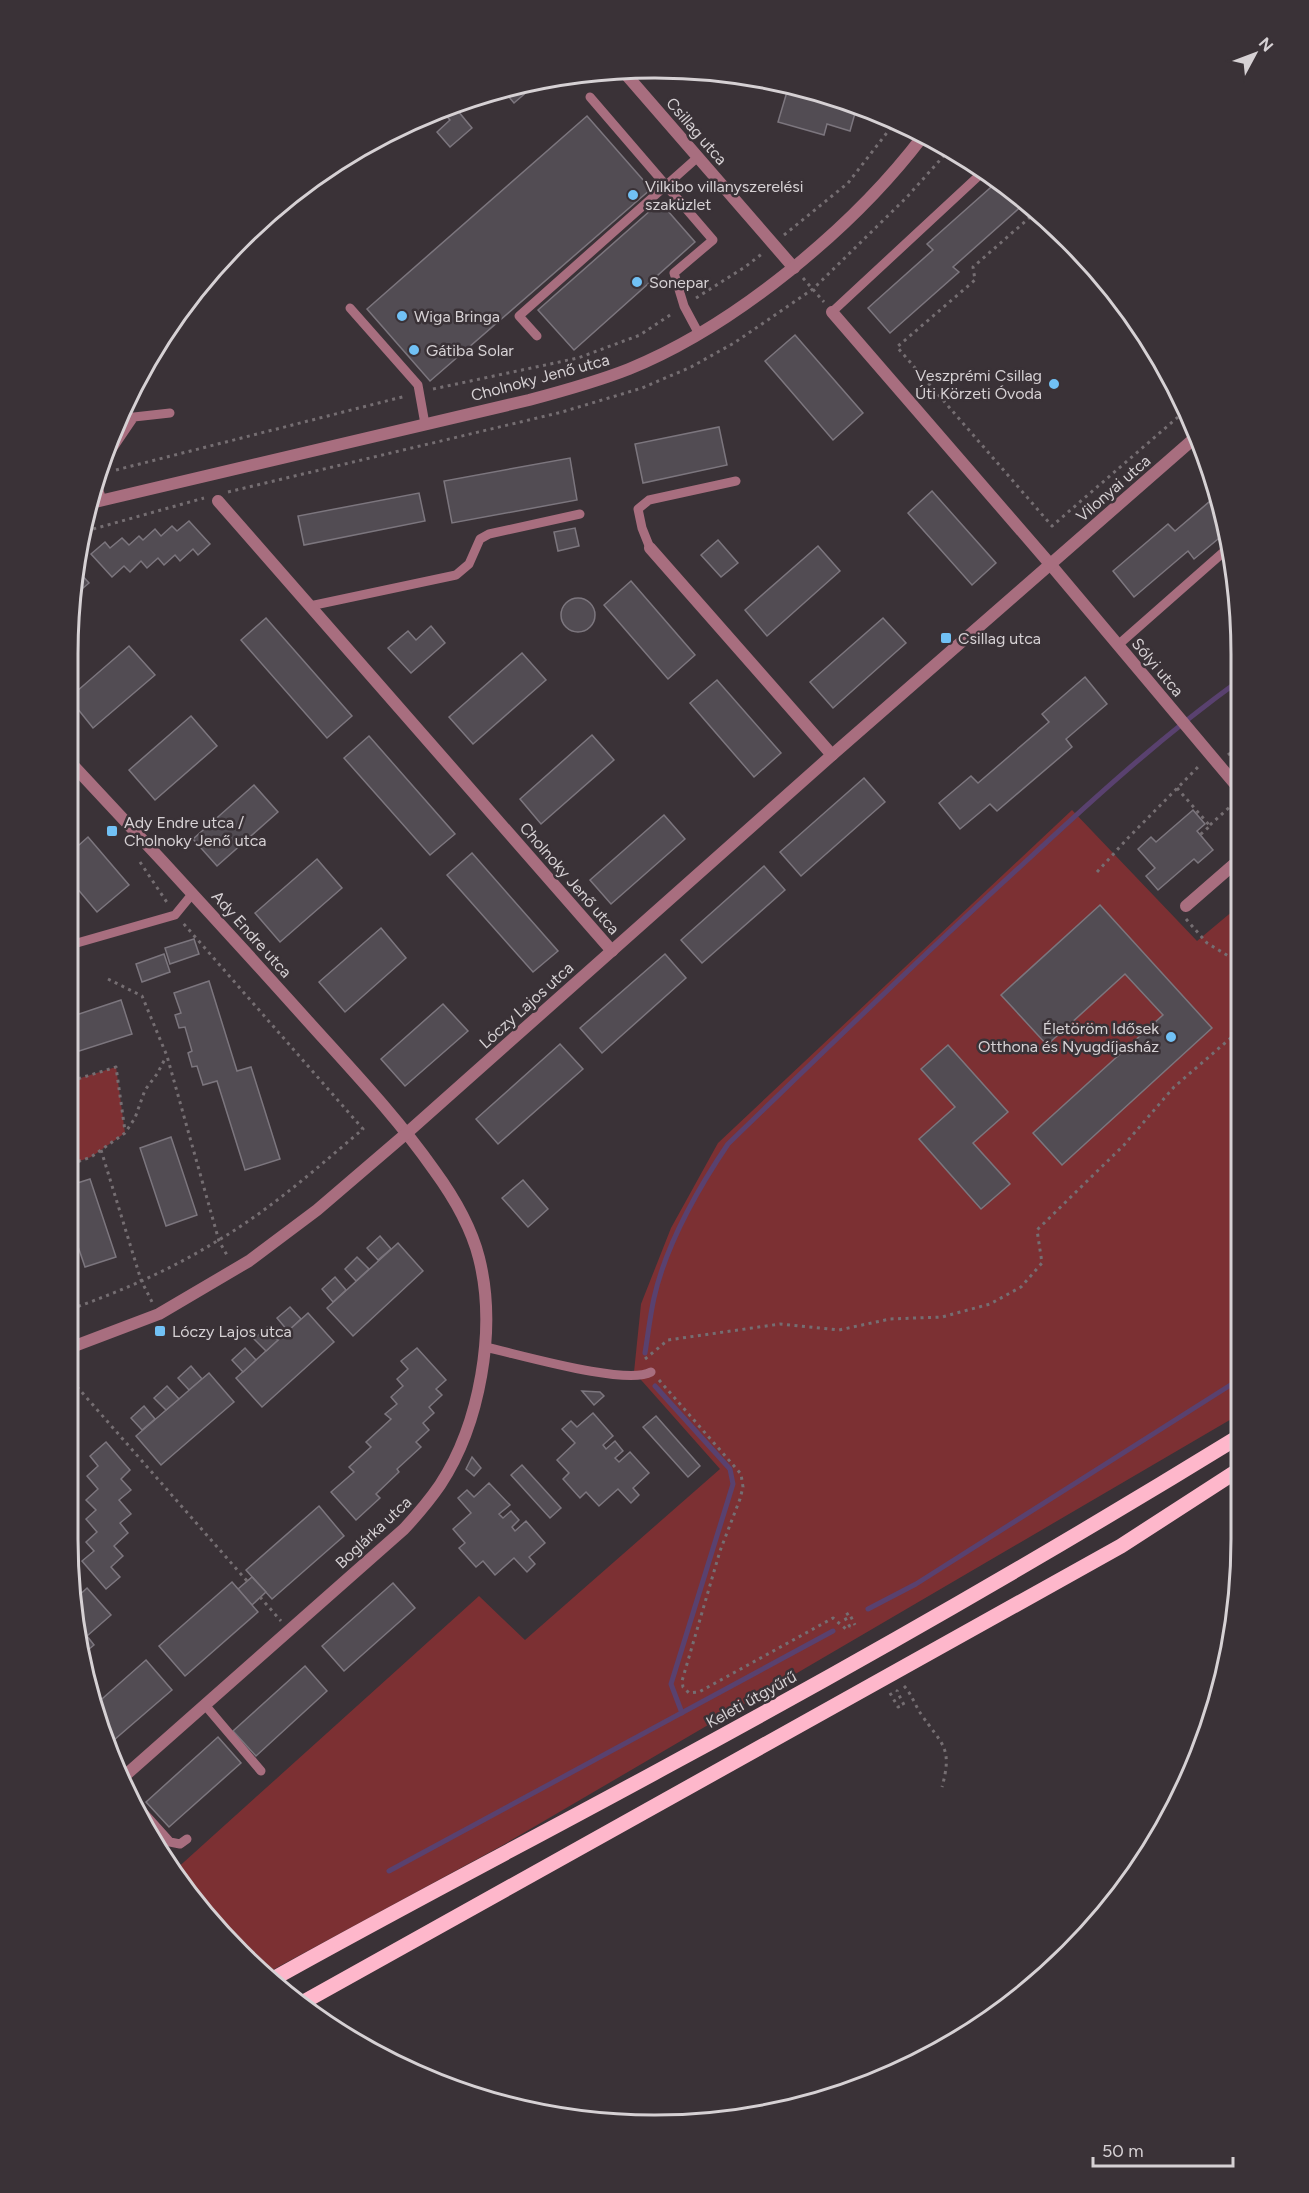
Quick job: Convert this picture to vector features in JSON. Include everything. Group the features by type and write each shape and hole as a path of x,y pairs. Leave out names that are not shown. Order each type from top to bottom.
{"main road":[{"name":"Keleti útgyűrű","path":"279,1976 910,1632 1108,1518 1231,1442"},
{"path":"308,1999 1121,1546 1231,1476"}],"street":[{"name":"Csillag utca","path":"630,79 794,268"},
{"name":"Cholnoky Jenő utca","path":"99,500 579,387 630,368 699,334 794,268 873,195 918,142"},
{"path":"832,312 1050,564"},
{"name":"Vilonyai utca","path":"1050,564 1190,442"},
{"name":"Cholnoky Jenő utca","path":"218,501 612,951"},
{"path":"650,548 832,755"},
{"name":"Sólyi utca","path":"1050,564 1231,778"},
{"name":"Lóczy Lajos utca","path":"78,1345 159,1314 249,1261 317,1210 1050,564"},
{"name":"Ady Endre utca","path":"78,771 193,893 408,1132"},
{"path":"1185,912 1231,868"},
{"name":"Boglárka utca","path":"128,1773 404,1529 440,1485 452,1463 474,1407 482,1376 485,1347 484,1285 479,1257 468,1228 450,1192 408,1132"}],"lane":[{"path":"590,97 713,240 674,273 684,306 699,334"},
{"path":"537,336 519,316 698,157"},
{"path":"832,312 978,177"},
{"path":"350,308 418,385 425,424"},
{"path":"121,435 134,417 170,413"},
{"path":"650,548 638,509 649,500 736,482"},
{"path":"310,606 456,575 469,564 480,539 489,534 580,514"},
{"path":"1118,645 1222,554"},
{"path":"78,943 175,915 193,893"},
{"path":"485,1347 607,1374 641,1377 651,1372"},
{"path":"205,1705 261,1771"},
{"path":"152,1822 170,1842 180,1844 187,1839"}],"path":[{"path":"114,470 419,392 578,358 640,335 745,267 849,183 890,129"},
{"path":"1030,217 973,267 975,280 897,347 1052,526 1179,416"},
{"path":"1097,872 1211,754"},
{"path":"1177,788 1210,826"},
{"path":"1200,835 1231,806"},
{"path":"78,1307 103,1298 169,1268 219,1240 308,1176 363,1129 175,915 137,857"},
{"path":"1185,912 1208,943 1231,957"},
{"path":"108,979 142,996 167,1056 219,1240 234,1270"},
{"path":"632,1377 640,1363 668,1340 780,1324 839,1329 890,1319 942,1317 990,1304 1021,1287 1042,1263 1037,1230 1124,1145 1174,1088 1231,1038"},
{"path":"78,1162 91,1157 125,1133 135,1118 145,1090 158,1074 167,1056"},
{"path":"78,1079 116,1067 125,1133"},
{"path":"101,1150 141,1280 159,1314"},
{"path":"651,1372 741,1473 743,1487 720,1551 682,1681 683,1687 689,1693 699,1692 833,1618 846,1629 850,1627 844,1616 849,1613 855,1625"},
{"path":"78,1387 247,1581"},
{"path":"260,1597 289,1630"},
{"path":"890,1693 898,1707 904,1705 897,1691 905,1686 920,1713 942,1742 946,1753 947,1768 942,1787"}],"shaded area":[{"path":"1072,810 1197,941 1231,913 1231,1419 503,1845 272,1970 221,1919 180,1866 479,1596 525,1640 720,1469 634,1372 641,1304 671,1228 718,1143"},
{"path":"116,1067 125,1133 91,1157 78,1162 78,1079"}],"building":[{"path":"526,93 514,103 509,97"},
{"path":"786,94 855,114 850,131 827,124 824,135 778,122"},
{"path":"459,113 472,128 450,147 437,132 450,120 447,117"},
{"path":"587,116 651,189 430,381 367,309"},
{"path":"991,187 1019,208 953,267 959,272 890,333 868,308 933,250 927,244"},
{"path":"660,202 695,242 574,350 538,310"},
{"path":"795,335 863,413 833,440 765,361"},
{"path":"719,427 727,465 643,483 635,444"},
{"path":"570,458 577,500 452,523 444,481"},
{"path":"932,491 996,563 972,585 908,513"},
{"path":"419,493 425,521 304,545 298,516"},
{"path":"1210,501 1219,538 1194,559 1188,551 1134,597 1113,571 1168,524 1175,531"},
{"path":"189,521 210,544 198,555 193,549 180,561 175,555 164,565 158,558 147,568 141,561 130,572 124,566 112,577 91,554 105,542 110,548 122,538 129,545 139,536 143,540 155,529 161,536 172,526 177,531"},
{"path":"575,528 579,546 558,551 554,532"},
{"path":"718,540 738,563 721,577 701,555"},
{"path":"818,546 840,571 767,636 745,610"},
{"path":"83,577 89,583 82,589"},
{"path":"631,581 695,655 668,679 604,605"},
{"path":"578,598 590,603 595,615 590,627 578,632 566,627 561,615 566,603"},
{"path":"266,618 352,716 327,738 241,640"},
{"path":"883,618 906,643 833,708 810,682"},
{"path":"431,626 445,643 411,673 388,648 408,631 416,640"},
{"path":"129,646 155,675 93,728 78,709 78,690"},
{"path":"522,653 546,680 473,744 449,717"},
{"path":"1085,677 1107,704 1066,739 1072,747 997,811 990,804 960,829 939,803 971,776 978,783 1049,722 1042,714"},
{"path":"717,680 781,753 754,777 690,703"},
{"path":"191,716 217,746 155,800 129,770"},
{"path":"592,735 614,760 541,824 520,799"},
{"path":"369,736 455,834 430,855 344,758"},
{"path":"864,778 885,802 801,876 780,852"},
{"path":"254,785 278,812 217,866 193,839"},
{"path":"1193,810 1205,824 1197,831 1213,850 1198,863 1194,859 1158,890 1146,876 1155,868 1138,849 1151,837 1156,842"},
{"path":"664,815 685,839 611,904 590,880"},
{"path":"88,837 129,885 97,912 78,889 78,846"},
{"path":"472,853 558,951 533,972 447,875"},
{"path":"317,859 342,888 280,942 255,913"},
{"path":"764,866 785,890 702,963 681,940"},
{"name":"Életöröm Idősek Otthona és Nyugdíjasház","path":"1100,905 1212,1028 1062,1165 1033,1133 1163,1015 1125,974 1047,1045 1001,995"},
{"path":"381,928 406,958 345,1012 319,982"},
{"path":"194,939 199,954 170,964 165,948"},
{"path":"164,954 170,972 142,982 136,964"},
{"path":"665,954 686,978 602,1053 580,1028"},
{"path":"209,981 237,1071 251,1067 280,1159 245,1170 217,1081 203,1085 197,1066 192,1067 188,1053 192,1051 185,1027 179,1028 175,1015 181,1013 174,993"},
{"path":"121,1000 132,1034 78,1051 78,1014"},
{"path":"443,1004 468,1031 405,1086 381,1059"},
{"path":"560,1044 583,1069 498,1144 476,1119"},
{"name":"Életöröm Idősek Otthona és Nyugdíjasház","path":"948,1045 1008,1112 973,1143 1010,1184 981,1209 919,1139 955,1107 921,1069"},
{"path":"171,1137 197,1215 166,1226 140,1148"},
{"path":"90,1179 116,1257 85,1267 78,1246 78,1183"},
{"path":"523,1180 548,1209 528,1227 502,1198"},
{"path":"380,1236 391,1249 378,1260 367,1248"},
{"path":"398,1243 423,1271 353,1336 327,1308"},
{"path":"357,1257 369,1269 356,1281 345,1269"},
{"path":"335,1277 346,1290 333,1302 322,1289"},
{"path":"290,1307 301,1319 288,1331 277,1318"},
{"path":"308,1313 334,1342 262,1407 236,1378"},
{"path":"267,1327 278,1340 266,1351 254,1339"},
{"path":"245,1348 256,1360 243,1372 232,1360"},
{"path":"417,1348 446,1380 436,1389 442,1395 429,1407 434,1413 423,1423 429,1430 416,1442 421,1447 397,1469 399,1472 376,1494 380,1498 356,1520 331,1492 354,1472 349,1467 371,1447 366,1442 391,1419 385,1414 397,1404 391,1397 403,1386 397,1379 408,1369 401,1361"},
{"path":"191,1366 202,1379 189,1390 178,1378"},
{"path":"209,1373 234,1402 161,1465 136,1436"},
{"path":"167,1386 179,1399 166,1410 154,1398"},
{"path":"582,1391 600,1392 604,1396 594,1405"},
{"path":"144,1406 155,1419 142,1430 131,1418"},
{"path":"593,1413 613,1436 603,1445 606,1449 615,1441 623,1451 615,1458 619,1462 630,1452 649,1473 633,1488 639,1495 631,1503 618,1489 599,1506 586,1492 580,1498 563,1479 569,1473 557,1460 575,1443 562,1429 571,1421 577,1427"},
{"path":"656,1416 700,1466 688,1477 643,1427"},
{"path":"106,1442 130,1470 121,1479 131,1490 119,1500 131,1514 120,1523 128,1533 114,1546 123,1556 111,1567 120,1577 106,1589 82,1561 94,1551 86,1542 97,1532 86,1519 96,1510 86,1500 98,1489 87,1476 98,1466 90,1456"},
{"path":"472,1457 481,1468 474,1476 466,1469"},
{"path":"522,1465 561,1508 550,1518 511,1475"},
{"path":"489,1483 510,1505 499,1514 503,1518 511,1511 519,1520 512,1527 515,1531 526,1521 545,1543 529,1557 535,1564 527,1572 514,1558 495,1575 483,1561 476,1567 459,1548 465,1543 453,1529 471,1513 458,1498 467,1490 474,1497"},
{"path":"319,1506 344,1536 272,1599 246,1570"},
{"path":"252,1577 266,1592 252,1605 238,1589"},
{"path":"232,1582 258,1612 185,1676 159,1646"},
{"path":"393,1583 415,1608 344,1671 322,1646"},
{"path":"87,1588 111,1615 87,1636 94,1645 89,1649 83,1614 81,1594"},
{"path":"146,1660 172,1690 115,1739 101,1699"},
{"path":"305,1666 327,1691 256,1756 233,1731"},
{"path":"218,1737 241,1763 169,1827 146,1802"}],"waterway":[{"path":"645,1353 654,1298 666,1258 694,1199 728,1144 911,968 1075,817 1155,746 1231,687"},
{"path":"868,1609 916,1584 1231,1385"},
{"path":"655,1386 730,1469 733,1484 671,1684 682,1713"},
{"path":"389,1871 833,1631"}],"place":[{"name":"Vilkibo villanyszerelési szaküzlet","path":"633,195"},
{"name":"Sonepar","path":"637,282"},
{"name":"Wiga Bringa","path":"402,316"},
{"name":"Gátiba Solar","path":"414,350"},
{"name":"Veszprémi Csillag Úti Körzeti Óvoda","path":"1054,384"},
{"name":"Csillag utca","path":"946,638"},
{"name":"Ady Endre utca / Cholnoky Jenő utca","path":"112,831"},
{"name":"Életöröm Idősek Otthona és Nyugdíjasház","path":"1171,1037"},
{"name":"Lóczy Lajos utca","path":"160,1331"}]}
